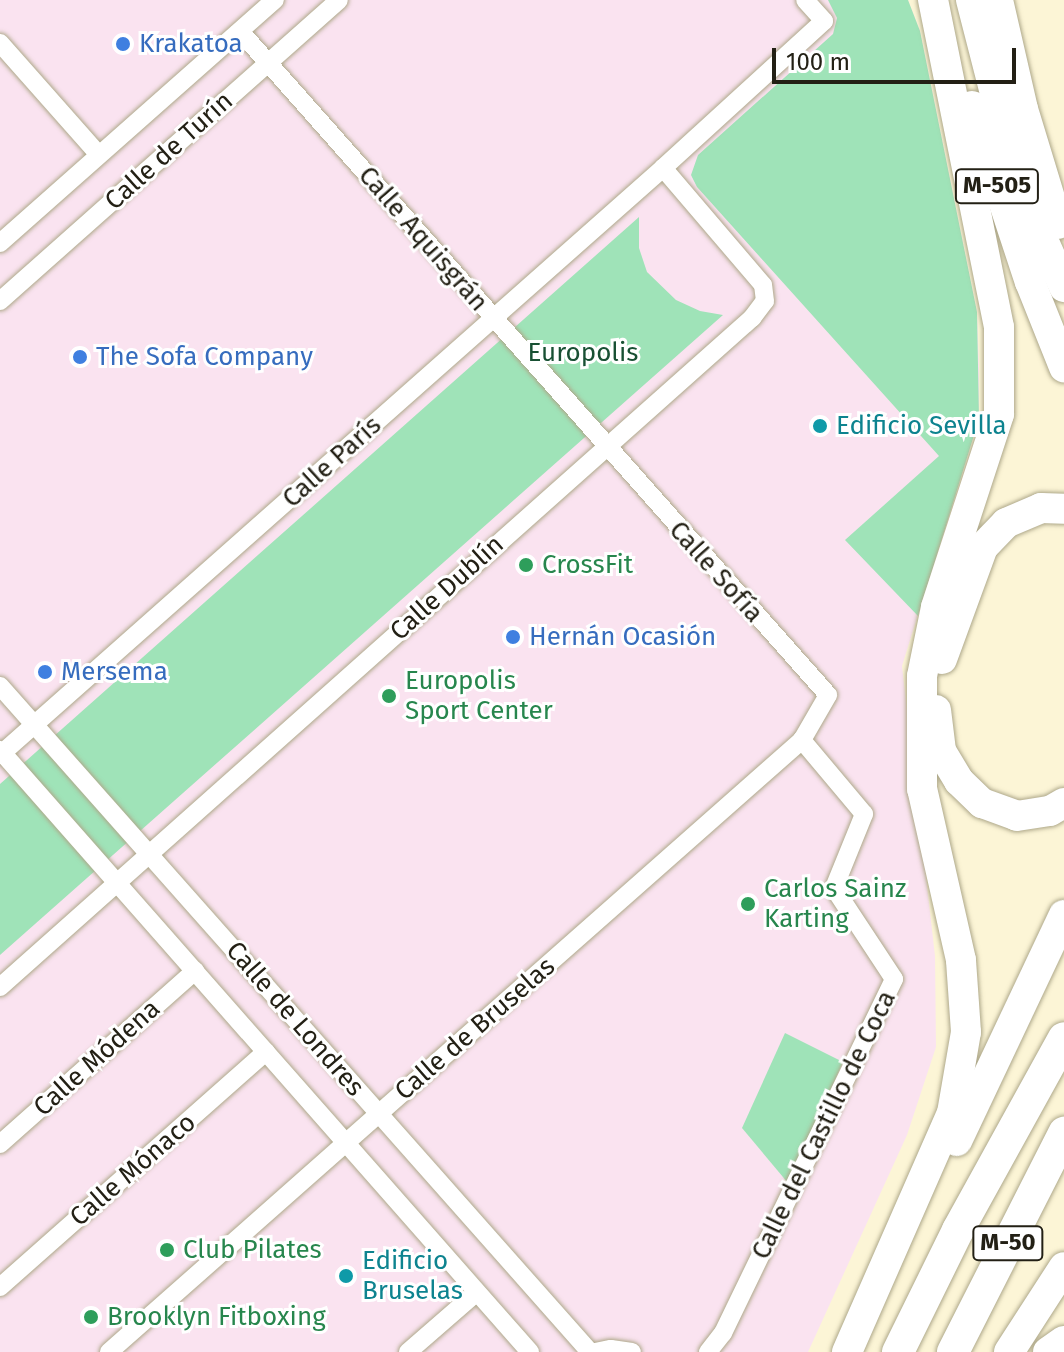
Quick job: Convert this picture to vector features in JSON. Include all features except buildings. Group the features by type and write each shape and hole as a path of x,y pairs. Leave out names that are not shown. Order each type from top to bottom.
{"highway":[{"path":"849,1352 952,1113 966,1032 961,960 922,789 922,676 936,607 971,508 999,414 999,327 933,0"},
{"name":"M-505","path":"944,0 980,135 1030,282 1064,367"},
{"name":"M-505","path":"971,0 1003,125 1041,235 1064,287"},
{"name":"M-505","path":"998,0 1023,109 1064,245"},
{"path":"1064,509 1041,508 1006,523 983,547 943,656 936,711 941,751 959,781 982,803 1017,816 1050,811 1064,803"},
{"path":"849,1352 907,1245 1064,915"},
{"name":"M-50","path":"898,1352 936,1271 1064,1038"},
{"name":"M-50","path":"953,1352 1064,1133"},
{"path":"973,1352 1064,1168"},
{"path":"1009,1352 1064,1267"},
{"path":"888,1352 936,1271"},
{"path":"1048,1352 1064,1341"}],"street":[{"name":"Calle de Turín","path":"0,243 275,0"},
{"name":"Calle de Turín","path":"0,301 339,0"},
{"name":"Calle París","path":"1,753 663,168 824,21 805,0"},
{"name":"Calle Aquisgrán","path":"240,31 605,448"},
{"path":"0,43 99,155"},
{"name":"Calle Dublín","path":"0,987 752,318 765,301 763,285 663,168"},
{"name":"Calle Sofía","path":"605,448 828,695"},
{"name":"Calle de Londres","path":"0,686 592,1352"},
{"name":"Calle de Bruselas","path":"109,1352 802,740 828,695"},
{"name":"Calle del Castillo de Coca","path":"708,1352 723,1333 894,979 834,888 864,814 802,740"},
{"name":"Calle de Londres","path":"1,753 530,1352"},
{"name":"Calle Módena","path":"0,1144 195,971"},
{"name":"Calle Mónaco","path":"0,1287 266,1052"},
{"path":"408,1352 477,1292"},
{"path":"592,1352 611,1349 632,1352"}],"shaded area":[{"path":"0,0 908,0 920,31 977,312 979,367 979,419 902,666 935,956 936,1047 907,1135 808,1352 0,1352"}],"green space":[{"path":"828,0 908,0 920,31 977,312 979,419 918,616 845,540 939,456 697,187 691,175 698,155 833,34 837,18"},
{"name":"Europolis","path":"639,217 639,248 647,272 676,300 700,311 723,315 0,955 0,784"},
{"path":"785,1033 843,1062 788,1183 742,1128"}],"place":[{"name":"Krakatoa","path":"123,44"},
{"name":"The Sofa Company","path":"80,357"},
{"name":"Edificio Sevilla","path":"820,426"},
{"name":"CrossFit","path":"526,565"},
{"name":"Hernán Ocasión","path":"513,637"},
{"name":"Mersema","path":"45,672"},
{"name":"Europolis Sport Center","path":"389,696"},
{"name":"Carlos Sainz Karting","path":"748,904"},
{"name":"Club Pilates","path":"167,1250"},
{"name":"Edificio Bruselas","path":"346,1276"},
{"name":"Brooklyn Fitboxing","path":"91,1317"}]}
